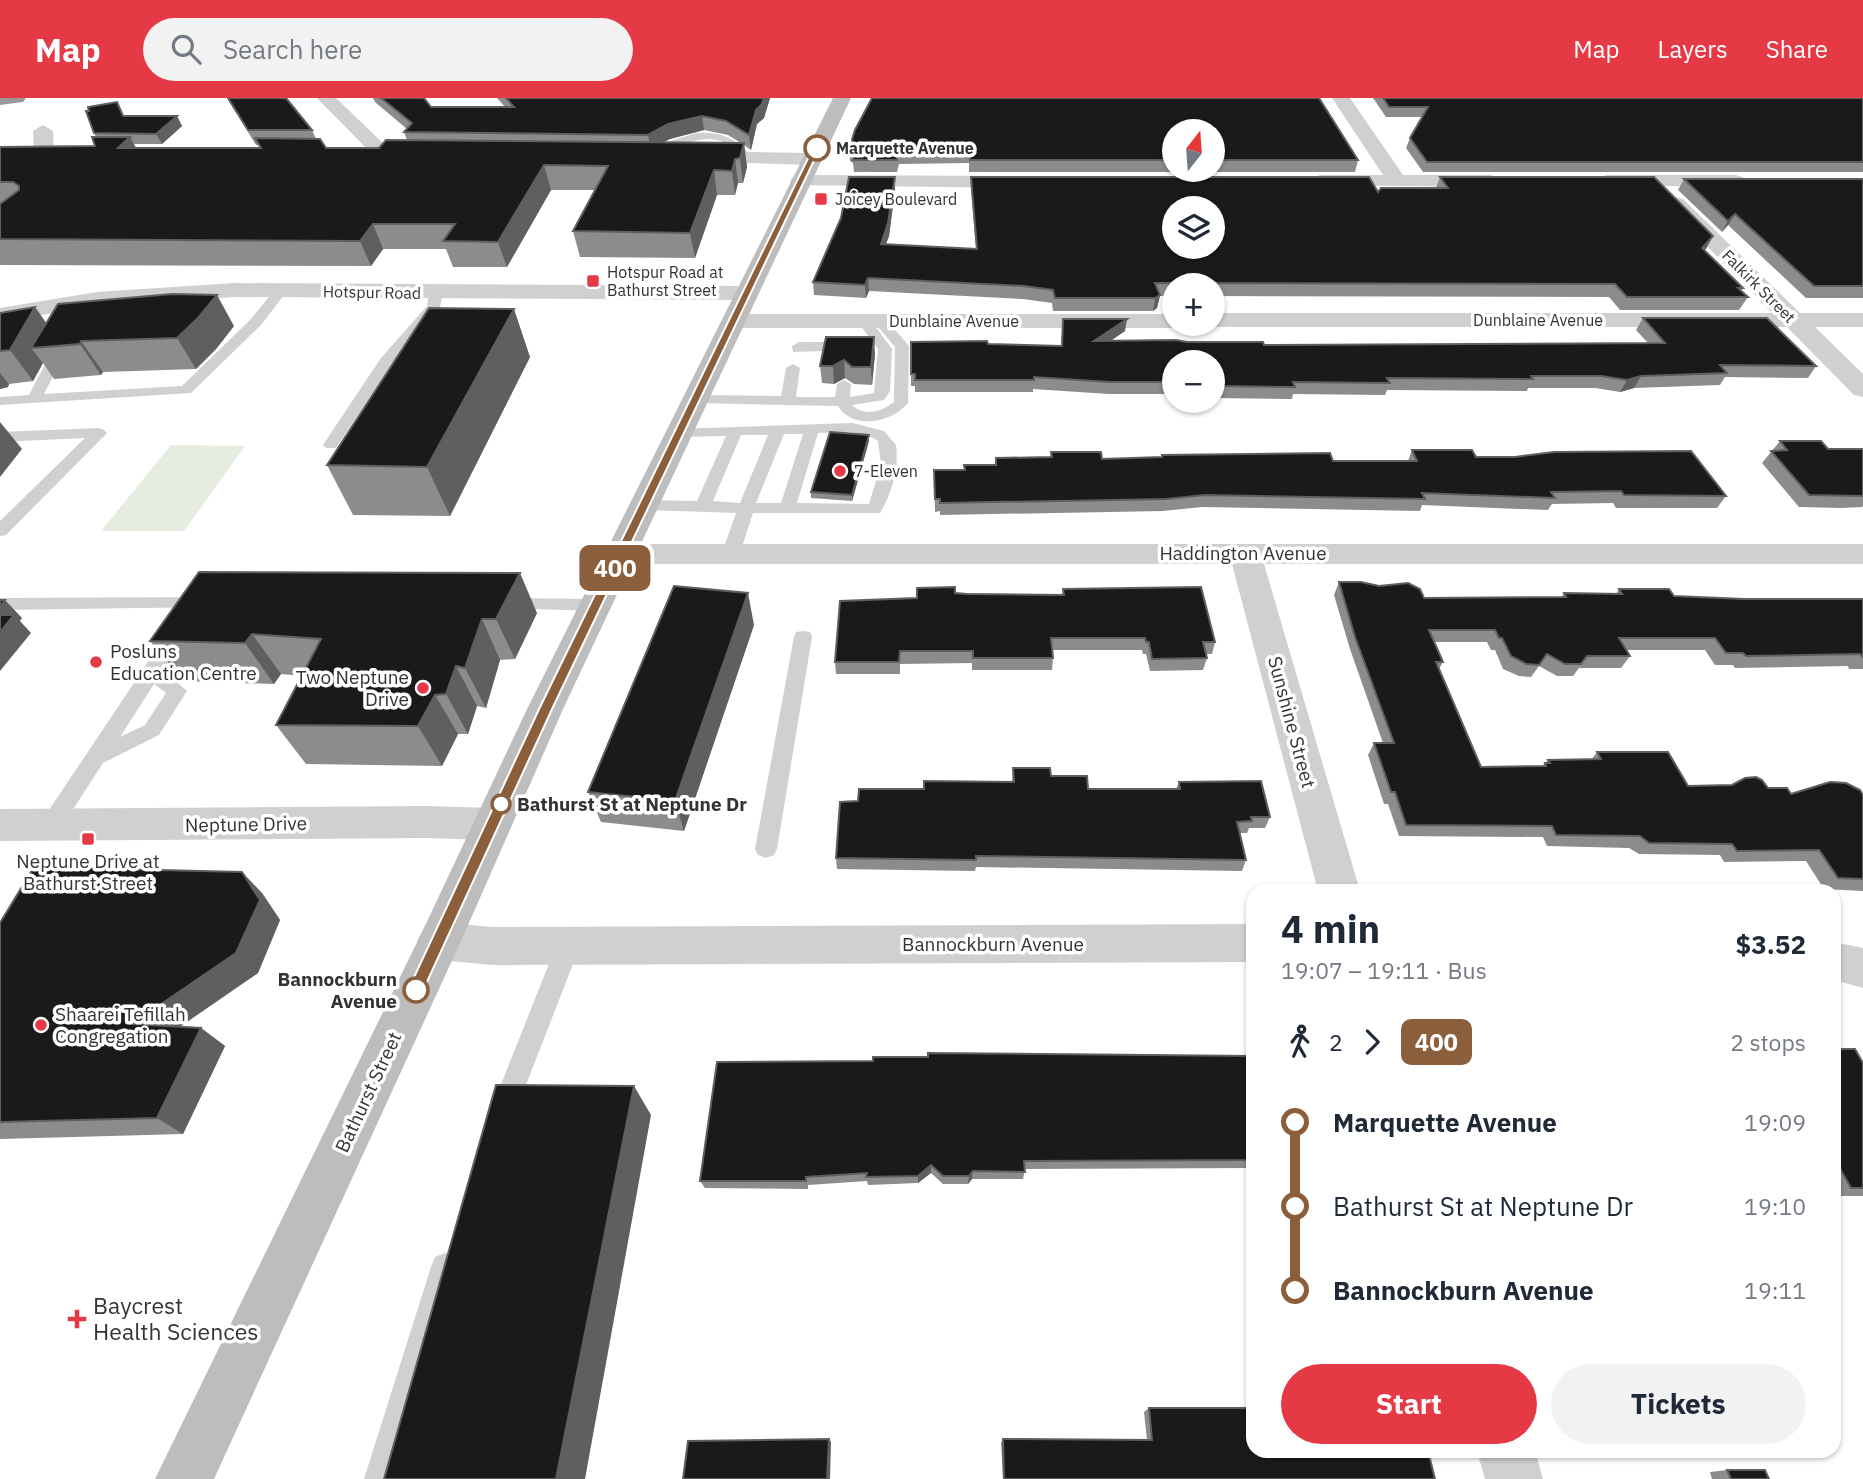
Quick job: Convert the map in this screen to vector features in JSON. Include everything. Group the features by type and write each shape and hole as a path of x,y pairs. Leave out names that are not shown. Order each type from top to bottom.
{"highway":[{"path":"0,100 17,98"}],"main road":[{"name":"Bathurst Street","path":"184,1479 492,824 842,98"}],"street":[{"path":"326,98 389,153 358,153"},
{"path":"1342,98 1397,181"},
{"path":"22,151 44,141 68,151"},
{"path":"639,156 811,159"},
{"path":"800,181 1040,182"},
{"path":"1301,181 1506,181"},
{"path":"1587,181 1752,181"},
{"name":"Falkirk Street","path":"1655,182 1863,389"},
{"name":"Hotspur Road","path":"0,315 234,290 436,293 740,307"},
{"name":"Dunblaine Avenue","path":"740,307 872,321 1162,321"},
{"name":"Dunblaine Avenue","path":"1225,320 1863,320"},
{"name":"Sunshine Street","path":"1245,553 1337,884"},
{"name":"Haddington Avenue","path":"622,554 1863,554"},
{"name":"Neptune Drive","path":"0,825 426,822 492,824"},
{"name":"Bannockburn Avenue","path":"439,941 492,946 1246,943"},
{"path":"1841,963 1863,968"},
{"path":"1508,1458 1514,1479"}],"lane":[{"path":"0,401 186,390 257,322 281,291"},
{"path":"331,445 386,360 433,307 436,293"},
{"path":"696,399 849,401 879,397 884,391 886,360 872,321"},
{"path":"851,384 849,411 858,415 890,414 901,403 902,346 872,321"},
{"path":"35,398 68,335"},
{"path":"807,348 862,350 882,346"},
{"path":"796,401 801,368"},
{"path":"822,401 825,384"},
{"path":"646,505 860,511 874,509 881,500 891,452 884,439 872,431 811,428 681,432"},
{"path":"787,509 811,428"},
{"path":"731,553 778,429"},
{"path":"703,506 735,432"},
{"path":"0,437 99,433 0,531"},
{"path":"51,825 198,603"},
{"path":"0,604 225,604"},
{"path":"487,604 597,605"},
{"path":"766,849 803,637"},
{"path":"95,758 152,730 177,691 152,672"},
{"path":"492,1142 568,946"},
{"path":"380,1479 453,1244"}],"shaded area":[{"path":"171,445 245,446 184,531 101,531"}],"building":[{"path":"228,98 286,98 312,130 248,130"},
{"path":"381,98 424,98 431,107 514,107 506,98 764,98 756,110 749,135 726,121 702,116 668,124 648,135 404,132 412,123"},
{"path":"872,98 1319,98 1358,160 1225,160 1225,119 1162,119 1162,160 970,160 969,151 898,152 897,160 853,160 855,152 849,149 855,130"},
{"path":"1383,98 1863,98 1863,162 1427,162 1410,138 1428,107 1389,107"},
{"path":"117,102 123,116 177,116 156,134 94,133 86,111 89,111 88,107"},
{"path":"92,137 130,137 118,148 261,148 255,138 320,139 326,148 379,148 386,140 744,143 740,158 735,159 732,171 714,170 690,233 573,231 608,166 544,165 498,242 443,241 455,224 373,224 360,241 0,239 0,204 19,190 19,186 13,182 0,182 0,147 95,146"},
{"path":"849,177 895,177 888,223 881,244 977,249 971,177 1162,177 1162,182 1225,182 1225,177 1369,177 1378,192 1381,188 1448,188 1440,177 1654,177 1713,236 1702,248 1743,288 1738,288 1748,297 1627,297 1615,284 1225,283 1225,273 1162,273 1162,283 1155,283 1160,295 1155,298 1055,298 1053,290 1024,286 868,278 865,285 813,282 841,218"},
{"path":"1684,179 1863,179 1863,286 1814,286 1735,214 1728,221"},
{"path":"172,294 217,295 177,338 81,341 80,344 31,348 58,304"},
{"path":"35,307 10,350 0,351 0,313"},
{"path":"429,308 514,309 427,467 327,465"},
{"path":"1643,318 1767,318 1816,366 1720,365 1727,373 1641,376 1627,380 1601,376 1531,376 1533,379 1387,378 1390,383 1293,382 1295,387 1225,386 1225,350 1162,350 1162,382 1034,377 1034,380 915,380 915,374 911,374 911,342 987,341 988,344 1062,346 1063,319 1127,319 1094,341 1263,342 1264,345 1665,343"},
{"path":"826,337 874,337 871,367 852,367 844,360 833,366 820,366"},
{"path":"830,432 869,435 852,495 811,492"},
{"path":"1780,441 1821,441 1828,449 1863,449 1863,496 1809,495 1771,451 1787,450"},
{"path":"1412,450 1472,450 1476,457 1515,457 1554,452 1691,451 1726,496 1624,495 1621,491 1551,492 1555,498 1422,493 1425,499 1205,495 1166,499 940,503 940,499 935,499 934,470 965,470 964,465 996,465 996,458 1052,457 1051,452 1101,452 1102,459 1162,455 1330,453 1333,461 1417,461"},
{"path":"199,572 520,573 496,619 482,619 465,668 456,666 446,694 435,695 418,726 276,725 321,639 252,634 245,643 150,641"},
{"path":"1339,582 1361,582 1379,586 1408,583 1420,589 1424,598 1566,597 1564,593 1622,594 1619,589 1669,589 1674,596 1863,599 1863,657 1860,654 1746,656 1743,653 1726,653 1715,638 1619,638 1630,656 1587,656 1581,664 1565,664 1547,654 1539,665 1526,664 1511,656 1495,630 1429,630 1443,662 1436,662 1481,767 1546,766 1545,763 1550,763 1548,760 1601,759 1597,752 1668,752 1688,786 1732,785 1745,778 1756,777 1768,788 1787,788 1791,794 1830,782 1846,783 1860,790 1863,795 1863,879 1838,878 1819,850 1737,851 1732,844 1649,843 1640,836 1556,835 1552,826 1406,825 1374,743 1394,743 1355,637"},
{"path":"674,586 748,593 675,801 588,792"},
{"path":"955,587 955,593 967,594 1064,595 1063,589 1201,587 1215,642 1203,642 1207,658 1152,659 1149,642 1146,642 1145,638 1051,638 1053,658 973,658 973,651 900,651 899,662 835,662 840,601 917,598 917,588"},
{"path":"0,615 14,615 0,632"},
{"path":"1013,768 1050,768 1051,776 1087,776 1088,789 1180,789 1179,782 1261,781 1270,817 1251,817 1252,821 1237,822 1246,860 976,856 976,860 836,858 840,802 858,801 859,789 924,789 924,781 1014,782"},
{"name":"Shaarei Tefillah Congregation","path":"34,867 242,872 260,900 236,953 132,1024 201,1028 157,1118 0,1122 0,923"},
{"path":"1841,1049 1855,1049 1863,1063 1863,1188 1851,1188 1841,1170"},
{"path":"928,1053 1246,1056 1246,1160 1024,1161 1025,1172 973,1171 969,1176 943,1176 931,1165 918,1176 866,1177 867,1173 806,1177 806,1181 700,1181 717,1062 873,1061 873,1057 928,1057"},
{"path":"496,1085 634,1086 556,1479 384,1479"},
{"path":"1149,1408 1246,1408 1246,1458 1430,1458 1435,1479 1004,1479 1003,1439 1152,1440"},
{"path":"829,1439 827,1479 683,1479 688,1441"},
{"path":"1727,1470 1765,1470 1769,1479 1731,1479"}],"bus line":[{"name":"400","path":"416,990 546,707 817,148"}],"place":[{"name":"Marquette Avenue","path":"817,148"},
{"name":"Joicey Boulevard","path":"821,199"},
{"name":"Hotspur Road at Bathurst Street","path":"593,281"},
{"name":"7-Eleven","path":"840,471"},
{"name":"Posluns Education Centre","path":"96,662"},
{"name":"Two Neptune Drive","path":"423,688"},
{"name":"Bathurst St at Neptune Dr","path":"501,804"},
{"name":"Neptune Drive at Bathurst Street","path":"88,839"},
{"name":"Bannockburn Avenue","path":"416,990"},
{"name":"Shaarei Tefillah Congregation","path":"41,1025"},
{"name":"Baycrest Health Sciences","path":"77,1319"}]}
